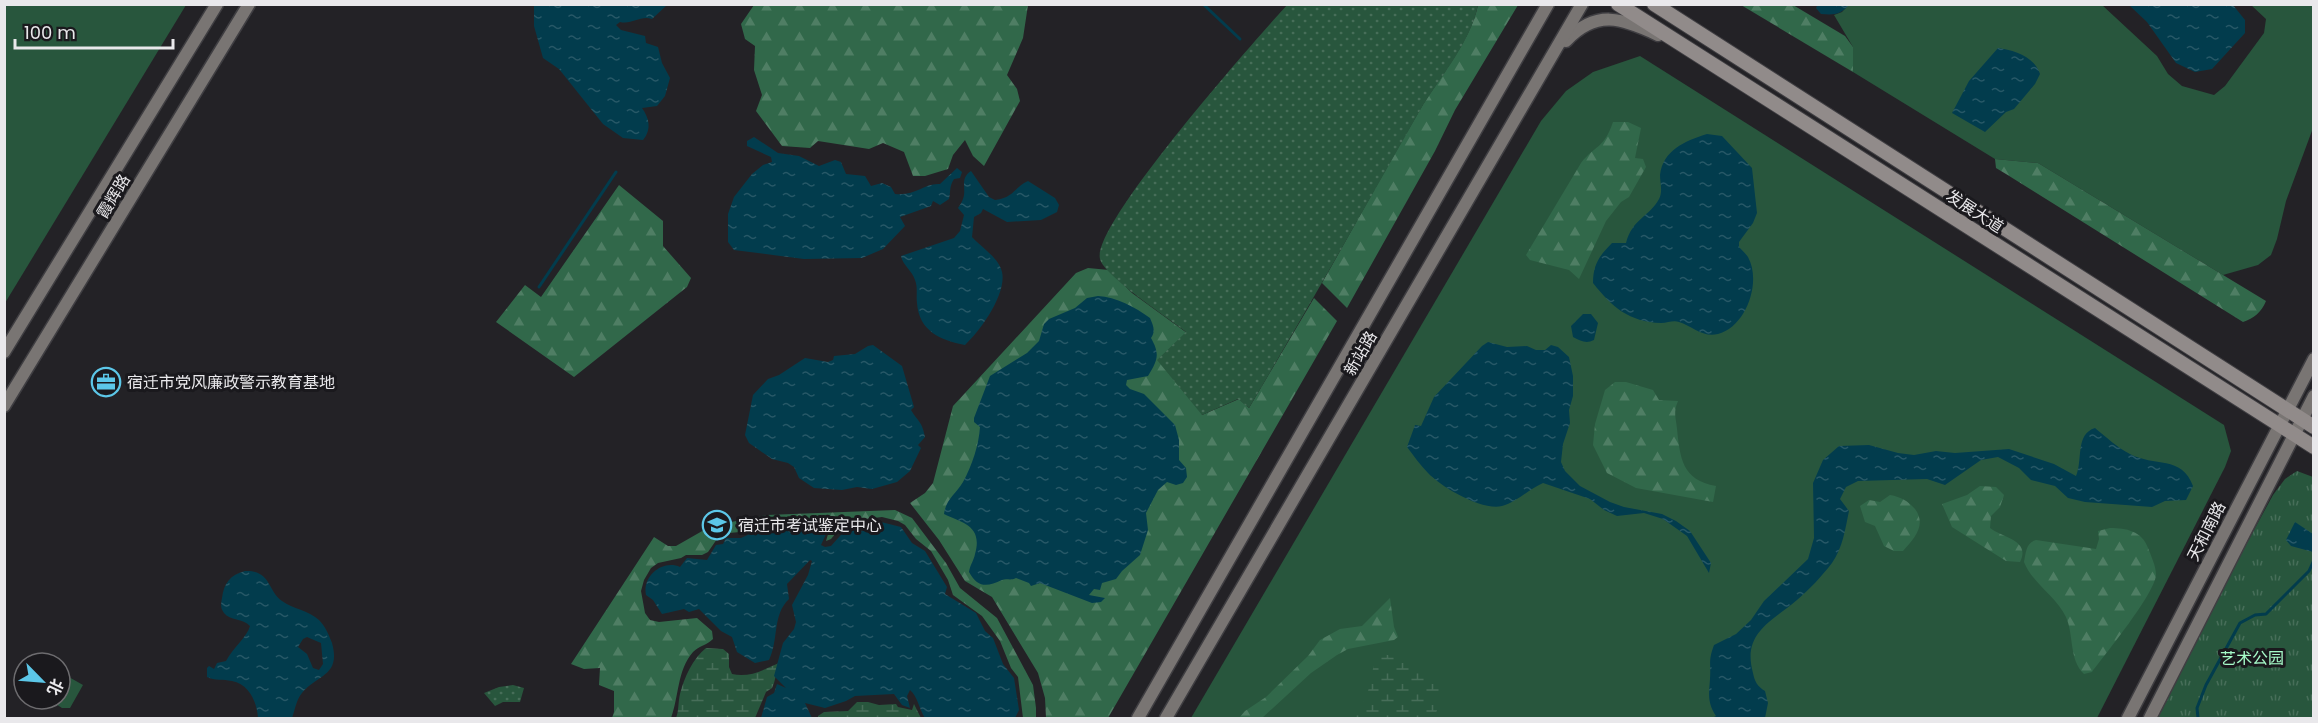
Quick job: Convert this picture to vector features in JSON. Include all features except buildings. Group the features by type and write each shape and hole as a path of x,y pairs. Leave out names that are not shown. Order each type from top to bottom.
{"main road":[{"name":"发展大道","path":"1618,4 2313,447"},
{"name":"发展大道","path":"1654,4 2308,423"}],"street":[{"name":"霞辉路","path":"4,352 216,4"},
{"name":"霞辉路","path":"4,406 249,4"},
{"path":"1517,59 1537,4"},
{"name":"新站路","path":"1138,718 1548,4"},
{"name":"新站路","path":"1166,718 1582,4"},
{"path":"1668,4 1706,37"},
{"path":"1539,79 1564,43 1577,29 1600,19 1619,20 1636,25 1696,53"},
{"name":"天和南路","path":"2128,718 2313,359"},
{"path":"2150,718 2294,435 2308,423 2313,396"}],"green space":[{"path":"1288,4 1478,5 1461,47 1419,112 1249,408 1238,399 1202,415 1157,360 1186,332 1113,276 1100,259 1104,240 1121,209 1148,172 1213,90"},
{"path":"1849,4 2102,5 2157,56 2168,74 2182,86 2214,95 2225,86 2264,33 2266,19 2251,5 2313,5 2313,128 2286,201 2271,255 2258,265 2223,275 2038,163 1995,159 1853,72 1853,47 1834,15 1842,12"},
{"path":"4,5 186,5 5,303"},
{"path":"754,5 1028,5 1023,38 1007,75 1017,89 1020,101 984,166 973,156 965,140 953,155 948,169 925,176 913,176 904,152 883,143 869,149 818,141 810,148 782,146 756,111 762,95 754,70 755,46 745,39 741,24"},
{"path":"1478,5 1518,5 1455,110 1435,151 1347,308 1322,283 1421,108 1462,45"},
{"path":"1741,5 1793,5 1845,36 1853,47 1853,72"},
{"path":"1640,56 2224,425 2231,451 2225,467 2097,718 1191,718 1541,121 1566,91 1593,72"},
{"path":"1613,122 1628,122 1641,128 1635,158 1643,159 1646,167 1629,197 1621,202 1606,221 1579,279 1569,270 1530,260 1526,255 1581,163 1603,142"},
{"path":"1995,159 2038,163 2266,301 2262,309 2251,319 2243,322 1996,168"},
{"path":"619,185 663,221 663,246 691,278 687,287 574,377 496,322 525,285 541,297"},
{"path":"1088,268 1109,270 1132,293 1187,333 1202,415 1239,399 1249,408 1314,298 1337,321 1108,718 1046,718 1045,698 1038,673 992,597 965,581 939,540 910,503 925,493 933,483 953,406 1076,273"},
{"path":"1615,382 1626,382 1653,390 1659,400 1678,401 1675,415 1682,458 1685,466 1696,479 1716,486 1713,502 1636,488 1607,473 1593,445 1595,424 1605,390"},
{"name":"艺术公园","path":"2297,471 2313,477 2313,718 2154,718 2273,495 2285,479"},
{"path":"1980,486 1996,487 2004,495 2000,507 1991,516 1990,528 2019,544 2022,549 2020,562 2006,561 1952,527 1942,504 1967,495"},
{"path":"1890,495 1910,504 1920,521 1918,532 1903,551 1894,551 1884,546 1875,526 1865,522 1860,506 1869,500 1880,502"},
{"path":"895,510 912,518 946,563 960,588 997,618 1033,685 1036,718 1023,718 1018,677 1011,668 1000,641 982,616 953,595 948,580 931,551 916,539 905,525 882,517 849,521 826,541 829,531 825,526 757,526 751,531 729,533 717,539 708,552 702,555 686,555 658,563 651,568 641,591 645,613 650,620 659,622 697,618 712,631 713,639 693,652 684,667 671,718 612,718 614,691 599,685 600,668 584,669 571,664 654,537 668,546 676,546 711,526 767,515"},
{"path":"2110,528 2127,530 2142,538 2152,558 2156,575 2147,596 2128,624 2092,672 2084,674 2076,662 2068,624 2062,609 2028,570 2024,562 2028,546 2033,541 2096,549 2099,539 2098,531"},
{"path":"1390,598 1394,627 1398,637 1394,640 1348,649 1311,673 1262,718 1239,718 1245,711 1266,697 1308,656 1320,640 1340,629 1362,626"},
{"path":"706,648 723,649 729,654 729,667 732,674 750,674 779,663 772,688 766,692 755,718 676,718 680,694 687,675 697,657"},
{"path":"1378,654 1403,660 1441,684 1439,705 1434,718 1344,718 1361,706 1365,699"},
{"path":"72,679 83,685 72,704"},
{"path":"513,685 524,688 520,702 503,702 495,706 484,693 499,687"},
{"path":"857,702 879,705 896,704 898,707 912,710 914,704 921,718 818,718 824,712 848,711"}],"water":[{"path":"1818,4 1849,5 1840,13 1821,14 1816,8"},
{"path":"534,5 667,5 652,19 620,22 616,25 621,30 645,36 646,43 658,47 662,63 670,78 665,96 657,106 642,108 648,124 648,132 643,140 623,138 603,124 559,69 543,58 534,26"},
{"path":"2129,5 2233,5 2245,20 2245,33 2212,69 2195,72 2176,63 2147,22"},
{"path":"1998,48 2029,59 2040,74 2035,84 2014,109 2006,112 1985,132 1952,113 1969,81"},
{"path":"1707,134 1722,136 1752,168 1757,213 1753,223 1739,242 1739,247 1748,257 1752,267 1752,291 1749,302 1736,323 1728,330 1713,335 1702,333 1677,321 1650,322 1630,316 1614,306 1593,283 1596,266 1604,252 1612,243 1626,243 1632,228 1659,199 1662,166 1670,153 1683,143"},
{"path":"754,137 778,153 799,156 819,166 835,160 841,162 846,174 865,176 871,186 882,183 891,187 895,194 909,193 929,185 940,184 957,168 962,172 960,178 952,182 949,199 940,205 933,201 931,206 900,217 905,226 883,249 862,258 804,259 734,250 728,242 728,214 734,197 752,174 763,165 772,162 771,157 747,146 747,141"},
{"path":"971,171 989,197 995,200 1010,195 1028,181 1055,198 1059,205 1057,212 1041,220 1007,222 983,209 974,217 972,237 997,262 1002,272 1002,281 991,312 965,345 939,337 926,327 919,313 915,280 901,256 954,238 960,231 964,215 958,208 964,195 965,177"},
{"path":"1098,296 1125,303 1150,318 1153,328 1151,338 1157,353 1156,361 1148,376 1127,380 1126,385 1144,394 1175,425 1179,440 1179,460 1186,468 1187,477 1183,483 1176,485 1167,482 1158,490 1146,513 1148,530 1140,555 1116,579 1102,583 1100,590 1094,589 1089,595 1105,598 1101,602 1092,603 1040,583 1031,586 1016,578 983,585 976,581 969,572 977,545 974,531 964,523 944,514 949,500 966,476 974,455 980,427 974,422 974,418 990,376 1027,353 1039,341 1044,324 1049,319 1075,308 1087,298"},
{"path":"1583,314 1591,314 1598,323 1594,340 1588,342 1573,337 1571,326"},
{"path":"1488,342 1507,347 1527,346 1536,350 1545,350 1551,345 1558,347 1569,357 1573,376 1573,396 1569,410 1570,423 1563,444 1561,462 1565,471 1580,486 1610,502 1662,514 1676,521 1690,531 1711,563 1709,573 1687,536 1663,519 1644,513 1617,516 1604,510 1590,499 1543,483 1518,499 1494,507 1462,497 1428,473 1407,447 1415,425 1421,426 1434,397"},
{"path":"873,345 902,366 914,407 911,410 921,425 925,437 918,445 921,448 910,471 897,482 872,489 814,488 799,478 794,467 772,459 749,443 745,435 753,395 768,379 779,375 805,358 828,362 833,360 834,356 855,354"},
{"path":"2095,428 2130,454 2166,463 2182,470 2193,486 2186,500 2165,501 2152,507 2085,502 2068,498 2055,486 2031,480 2019,468 1998,457 1981,460 1945,485 1927,479 1858,481 1846,487 1840,499 1849,511 1845,532 1836,557 1806,592 1769,622 1755,638 1751,659 1755,679 1765,691 1768,703 1765,718 1712,718 1716,716 1709,694 1710,659 1714,645 1736,634 1751,620 1764,601 1808,559 1814,538 1813,483 1823,460 1839,446 1869,445 1914,455 1936,451 1955,453 2009,449 2054,464 2076,476 2082,442 2089,431"},
{"path":"881,522 901,527 912,543 925,551 947,587 945,594 976,613 985,631 993,638 1003,664 1014,678 1019,710 1015,718 925,718 910,690 907,696 910,708 902,705 894,694 855,696 825,708 805,703 812,718 761,718 767,697 774,693 777,684 786,688 774,676 783,643 794,629 796,622 792,605 808,575 812,561 810,560 787,584 789,599 780,612 769,660 755,663 737,652 732,637 721,631 699,609 689,612 684,609 662,614 653,600 646,595 647,581 655,571 667,565 680,567 687,558 707,560 716,545 723,544 726,538 741,538 761,529 821,528 826,534 821,545 825,547 831,546 848,527"},
{"path":"2295,522 2313,534 2313,552 2291,546 2286,540"},
{"path":"253,572 264,577 282,601 319,620 332,643 334,654 331,668 302,693 292,718 258,718 254,700 243,686 232,681 207,677 207,668 209,666 214,669 217,663 226,661 250,626 227,616 221,608 226,584 240,573","holes":["307,637 321,643 323,664 319,670 313,668 307,654 298,647"]}],"waterway":[{"path":"1203,4 1240,39"},
{"path":"539,287 616,172"},
{"path":"2198,718 2197,708 2206,685 2240,623 2255,615 2266,614 2309,571 2314,560"}],"place":[{"name":"宿迁市党风廉政警示教育基地","path":"106,382"},
{"name":"宿迁市考试鉴定中心","path":"717,525"}]}
